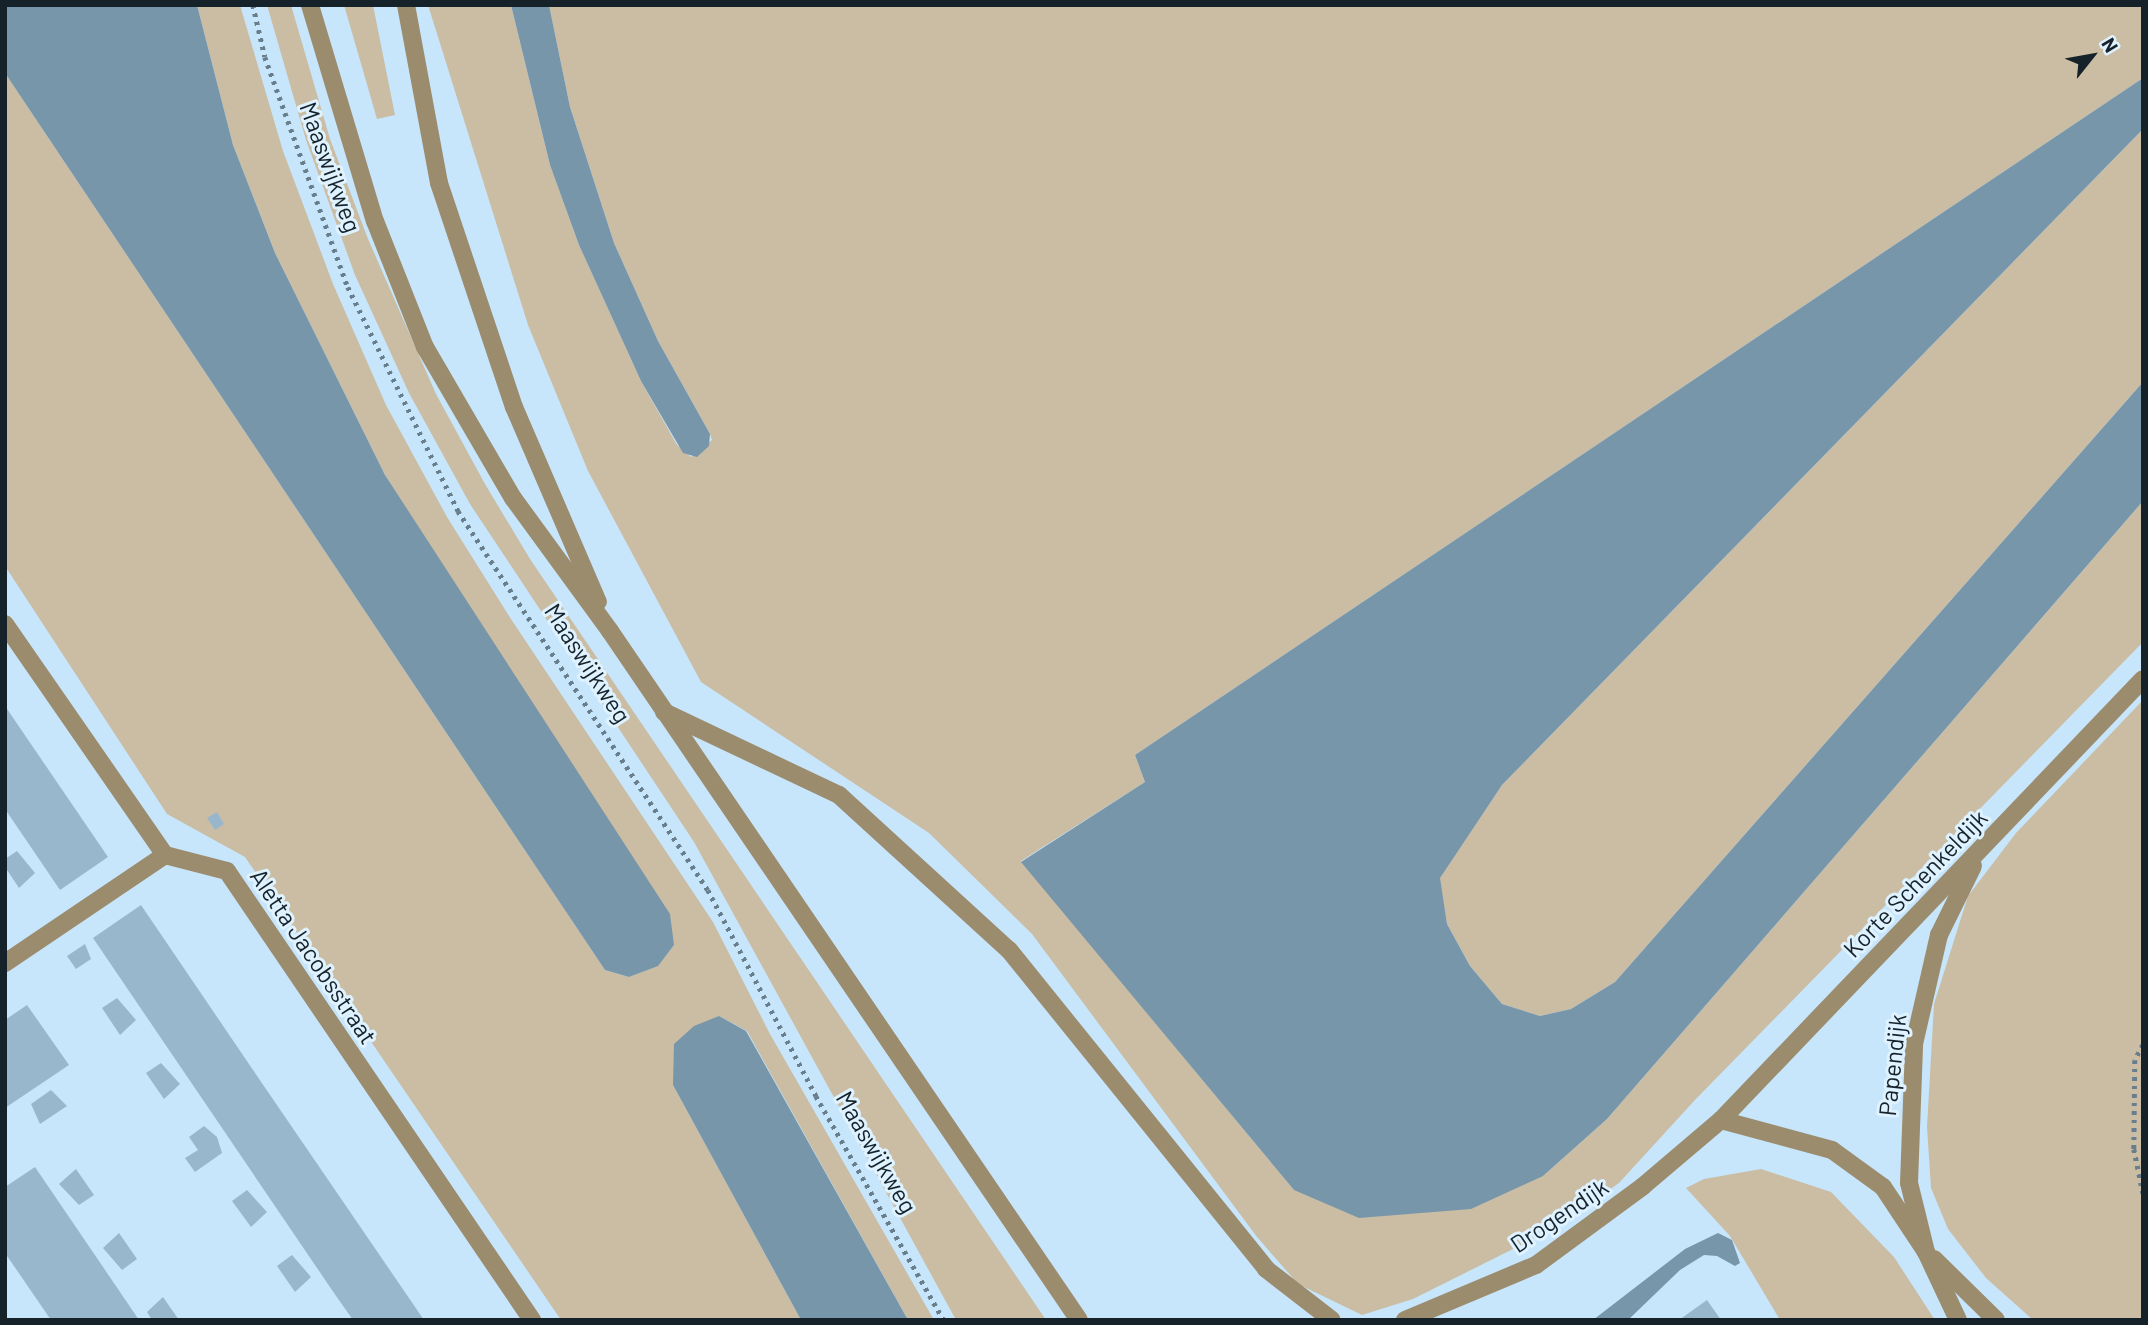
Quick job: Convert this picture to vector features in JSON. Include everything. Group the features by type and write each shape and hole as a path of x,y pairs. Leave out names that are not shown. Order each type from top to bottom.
{"street":[{"name":"Maaswijkweg","path":"310,5 375,221 425,347 513,498 611,631 1079,1320"},
{"name":"Maaswijkweg","path":"406,5 439,183 514,407 611,631"},
{"path":"5,624 165,855 5,963"},
{"name":"Korte Schenkeldijk","path":"1721,1120 2143,679"},
{"name":"Maaswijkweg","path":"664,712 839,795 1009,950 1266,1269 1332,1320"},
{"name":"Papendijk","path":"1926,1252 1909,1183 1914,1044 1939,935 1980,850"},
{"name":"Aletta Jacobsstraat","path":"165,855 227,871 532,1320"},
{"name":"Papendijk","path":"1721,1120 1832,1150 1883,1187 1926,1252 1958,1320"},
{"name":"Drogendijk","path":"1405,1320 1536,1265 1642,1187 1721,1120"},
{"path":"1926,1252 1996,1320"}],"path":[{"name":"Maaswijkweg","path":"253,5 265,57 348,287 458,511 708,890 816,1096 944,1320"},
{"path":"2143,1045 2135,1060 2134,1149 2143,1193"}],"shaded area":[{"path":"197,5 240,5 283,151 333,284 386,405 447,517 511,619 713,922 770,1034 934,1320 908,1320 747,1031 719,1016 673,1085 801,1320 561,1320 245,857 167,814 5,566 5,73 605,970 629,977 657,966 674,945 385,475 275,253 233,145"},
{"path":"267,5 291,5 330,139 368,239 436,394 485,484 530,559 1046,1320 956,1320 694,842 470,504 409,393 355,275 306,140"},
{"path":"344,5 373,5 395,115 377,119"},
{"path":"428,5 511,5 550,165 579,245 641,381 677,445 691,457 712,440 658,341 614,243 570,107 549,5 2143,5 2143,78 1135,755 1145,782 1021,861 1294,1190 1543,1176 1607,1119 2143,501 2143,642 1694,1101 1619,1183 1559,1226 1413,1299 1362,1315 1298,1284 1257,1237 1032,934 929,833 701,682 588,471 528,325"},
{"path":"2143,129 2143,382 1615,982 1571,1009 1540,1016 1502,1004 1470,966 1447,924 1439,878 1502,785"},
{"path":"2143,700 2143,1320 2033,1320 1986,1278 1948,1229 1931,1188 1927,1127 1934,1004 1968,896 2016,833"},
{"path":"1761,1169 1831,1192 1894,1257 1935,1320 1780,1320 1730,1236 1686,1188 1704,1179"}],"water":[{"path":"5,5 197,5 233,145 275,253 385,475 670,914 674,945 658,966 629,977 605,970 5,73"},
{"path":"511,5 549,5 570,107 614,243 658,341 710,434 709,446 697,457 683,453 641,381 579,245 550,165"},
{"path":"2143,78 2143,129 1502,785 1440,878 1447,924 1470,966 1502,1004 1540,1016 1571,1009 1615,982 2143,382 2143,501 1607,1119 1543,1176 1471,1209 1359,1218 1294,1190 1021,862 1145,782 1135,755"},
{"path":"719,1016 746,1031 908,1320 801,1320 673,1085 674,1044 694,1026"},
{"path":"1718,1233 1732,1240 1740,1263 1735,1266 1717,1256 1704,1255 1680,1270 1628,1320 1593,1320 1685,1249"}],"building":[{"path":"5,706 108,857 60,890 5,809"},
{"path":"217,812 224,824 215,830 207,818"},
{"path":"17,851 35,873 19,888 5,867 5,859"},
{"path":"141,905 424,1320 353,1320 334,1293 93,938"},
{"path":"85,944 91,959 76,969 67,956"},
{"path":"117,998 136,1020 120,1035 102,1008"},
{"path":"27,1005 69,1065 5,1108 5,1020"},
{"path":"161,1063 180,1084 164,1099 146,1073"},
{"path":"51,1090 67,1106 40,1124 31,1104"},
{"path":"204,1126 217,1137 222,1153 195,1172 185,1158 198,1150 189,1137"},
{"path":"35,1167 139,1320 51,1320 5,1253 5,1187"},
{"path":"76,1169 94,1195 79,1205 59,1184"},
{"path":"247,1190 267,1212 251,1227 232,1201"},
{"path":"119,1233 137,1259 122,1270 103,1248"},
{"path":"292,1255 311,1277 295,1292 277,1266"},
{"path":"163,1297 179,1320 152,1320 147,1312"},
{"path":"1707,1300 1721,1320 1679,1320"}]}
